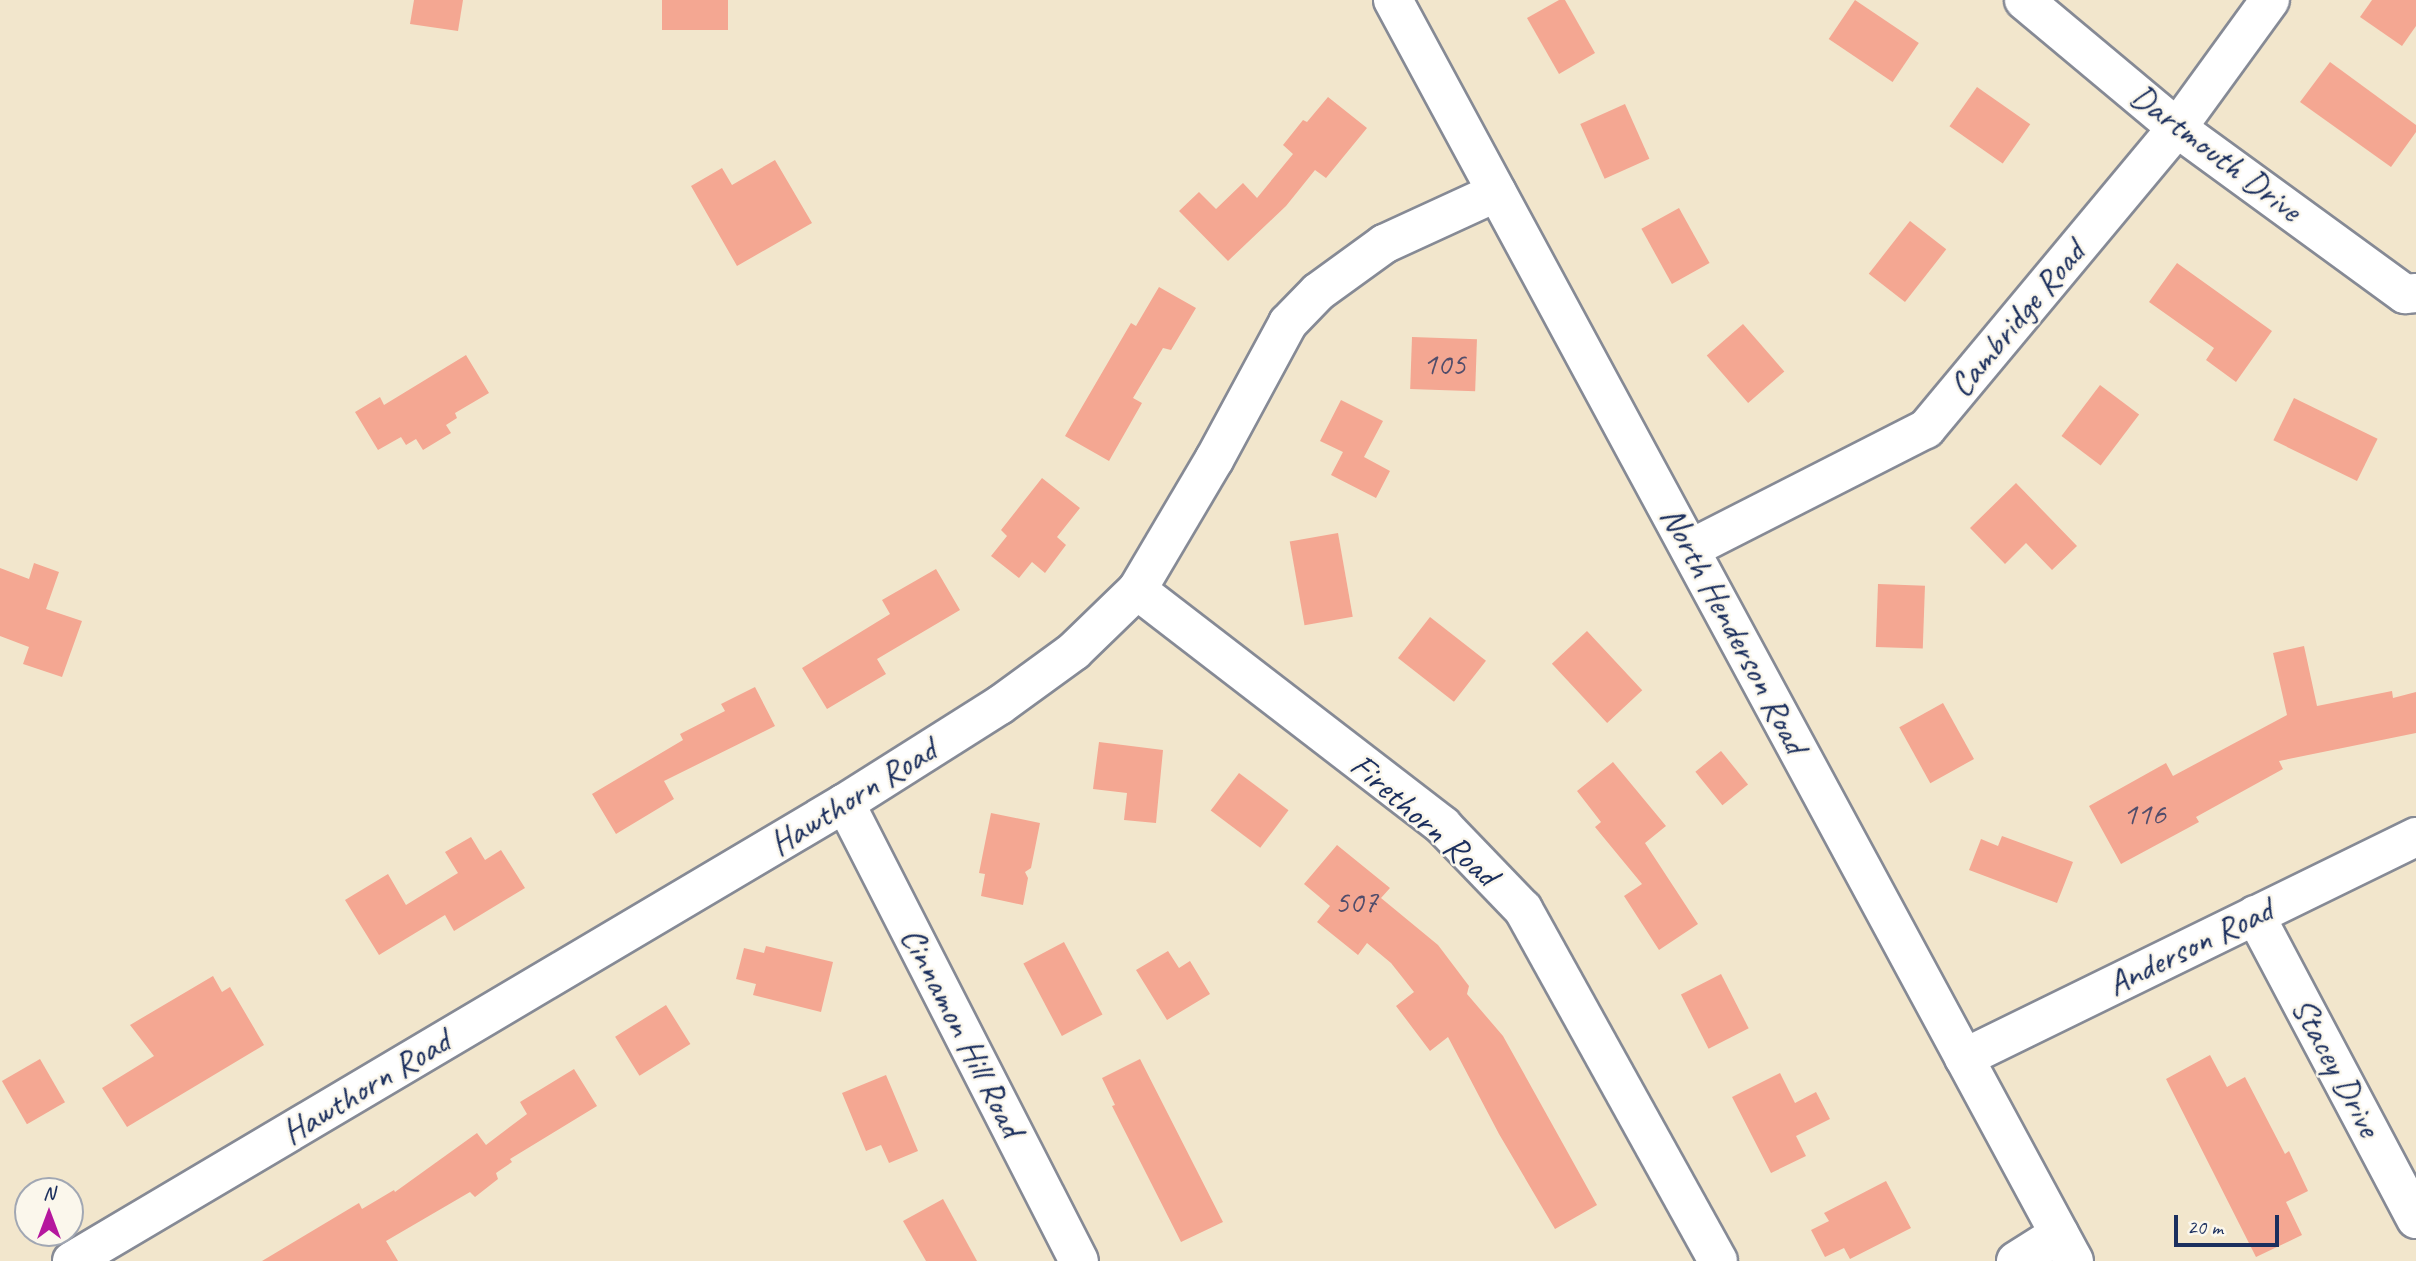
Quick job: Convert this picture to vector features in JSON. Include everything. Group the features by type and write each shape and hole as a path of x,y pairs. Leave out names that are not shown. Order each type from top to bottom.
{"street":[{"name":"North Henderson Road","path":"1393,0 2067,1247"},
{"name":"Dartmouth Drive","path":"2024,0 2177,128 2405,294 2416,293"},
{"name":"Cambridge Road","path":"1690,549 1926,429 2177,128 2270,0"},
{"name":"Hawthorn Road","path":"72,1261 845,803 1000,705 1063,659 1137,590 1214,460 1288,323 1318,292 1384,244 1497,192"},
{"name":"Firethorn Road","path":"1137,590 1443,826 1523,909 1718,1261"},
{"name":"Cinnamon Hill Road","path":"845,803 1079,1261"},
{"name":"Anderson Road","path":"1964,1058 2416,837"},
{"name":"Stacey Drive","path":"2255,915 2416,1219"},
{"path":"2017,1261 2067,1247"}],"building":[{"path":"414,0 463,0 458,31 410,24"},
{"path":"662,0 728,0 728,30 662,30"},
{"path":"1559,0 1565,0 1595,53 1559,74 1527,18"},
{"path":"1855,0 1919,43 1893,82 1829,39"},
{"path":"2372,0 2416,0 2416,26 2402,46 2360,17"},
{"path":"2330,62 2416,125 2416,132 2391,167 2300,102"},
{"path":"1977,87 2030,124 2003,164 1949,126"},
{"path":"1328,97 1367,128 1326,178 1315,170 1286,206 1228,261 1179,211 1199,192 1216,209 1243,183 1257,198 1293,154 1283,145 1303,120 1307,122"},
{"path":"1625,104 1649,159 1605,179 1580,124"},
{"path":"775,160 812,223 737,266 691,186 722,168 732,185"},
{"path":"1679,208 1710,263 1672,284 1641,229"},
{"path":"1910,221 1946,249 1905,302 1869,274"},
{"path":"2177,263 2272,331 2236,382 2206,360 2214,348 2149,302"},
{"path":"1159,287 1196,308 1171,350 1163,348 1133,398 1142,403 1109,461 1065,436 1131,323 1136,326"},
{"path":"1743,324 1784,372 1748,403 1707,355"},
{"path":"1412,337 1477,339 1475,391 1410,389"},
{"path":"466,355 489,393 455,413 457,418 446,425 451,433 423,450 416,439 406,445 401,437 378,450 355,412 380,397 384,405"},
{"path":"2100,385 2139,414 2101,466 2061,436"},
{"path":"2294,398 2378,439 2357,481 2273,440"},
{"path":"1341,400 1383,421 1364,457 1390,471 1376,498 1331,475 1343,452 1320,441"},
{"path":"1042,478 1080,508 1057,537 1066,545 1045,573 1032,562 1019,578 991,556 1007,536 1001,530"},
{"path":"2016,483 2077,546 2052,570 2026,543 2005,564 1970,528"},
{"path":"1338,533 1353,617 1305,625 1290,542"},
{"path":"34,563 59,572 46,609 82,621 62,677 23,664 29,647 0,636 0,568 29,579"},
{"path":"936,569 960,610 877,659 886,674 827,709 802,668 890,614 882,600"},
{"path":"1878,584 1925,586 1923,649 1876,647"},
{"path":"1430,617 1486,661 1454,702 1398,658"},
{"path":"1587,631 1642,690 1607,723 1552,664"},
{"path":"2304,646 2317,706 2392,691 2393,698 2416,692 2416,733 2279,761 2283,769 2196,817 2199,822 2121,864 2089,806 2166,763 2173,776 2287,715 2273,653"},
{"path":"755,687 775,726 664,781 674,799 616,834 592,794 683,740 680,734 725,711 721,704"},
{"path":"1943,703 1974,759 1930,783 1899,727"},
{"path":"1099,742 1163,750 1156,823 1124,820 1127,793 1093,789"},
{"path":"1721,751 1748,784 1722,805 1695,772"},
{"path":"1613,762 1666,826 1645,843 1698,924 1659,950 1624,896 1642,884 1595,827 1601,822 1577,791"},
{"path":"1239,773 1289,810 1260,848 1211,811"},
{"path":"991,813 1040,823 1031,868 1025,872 1028,878 1023,905 981,896 985,874 979,873"},
{"path":"2002,836 2073,862 2057,903 1969,870 1981,839 1998,846"},
{"path":"471,837 485,860 501,850 525,888 454,931 445,915 379,955 345,900 388,874 406,905 458,873 445,852"},
{"path":"1337,845 1390,888 1381,898 1438,945 1469,986 1467,994 1503,1036 1597,1205 1555,1229 1499,1134 1448,1037 1430,1051 1396,1006 1414,992 1391,963 1367,943 1358,955 1317,922 1330,906 1304,884"},
{"path":"1064,942 1102,1014 1062,1036 1023,964"},
{"path":"766,946 833,962 821,1012 753,995 756,984 736,979 744,948 764,953"},
{"path":"1168,951 1179,968 1190,961 1210,994 1167,1020 1136,970"},
{"path":"1721,974 1749,1028 1709,1049 1681,994"},
{"path":"213,976 222,992 230,987 264,1045 127,1127 102,1088 154,1056 130,1025"},
{"path":"666,1005 690,1044 639,1076 615,1037"},
{"path":"2210,1055 2227,1087 2245,1077 2285,1154 2289,1151 2308,1191 2286,1202 2302,1235 2256,1257 2166,1079"},
{"path":"40,1059 65,1102 27,1124 2,1081"},
{"path":"1140,1059 1223,1222 1181,1242 1112,1106 1115,1105 1102,1078"},
{"path":"574,1069 597,1106 510,1159 512,1162 496,1173 498,1179 475,1197 470,1192 386,1241 398,1261 262,1261 359,1203 362,1209 394,1190 395,1192 477,1133 486,1145 527,1114 520,1102"},
{"path":"1780,1073 1795,1103 1816,1092 1830,1119 1796,1136 1806,1156 1771,1173 1732,1097"},
{"path":"886,1075 918,1151 889,1163 881,1145 866,1151 842,1093"},
{"path":"1886,1181 1911,1228 1850,1259 1844,1248 1825,1257 1811,1230 1829,1221 1824,1213"},
{"path":"943,1199 977,1261 926,1261 903,1221"}]}
